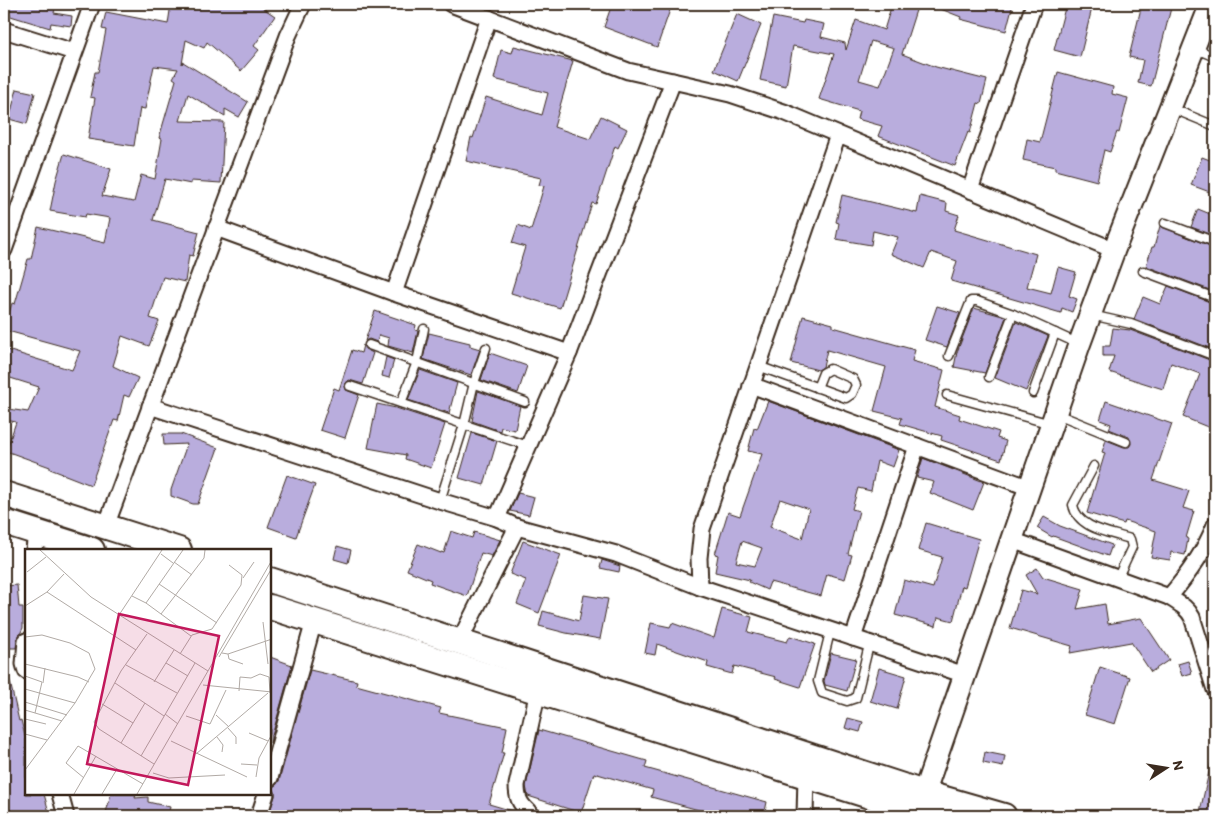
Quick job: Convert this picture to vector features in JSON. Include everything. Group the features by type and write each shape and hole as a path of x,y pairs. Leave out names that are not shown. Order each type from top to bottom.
{"main road":[{"path":"4,494 175,549"},
{"path":"4,522 35,541 86,549"},
{"path":"271,580 924,793 1004,816"},
{"path":"271,607 933,816"}],"street":[{"path":"4,245 92,4"},
{"path":"106,526 288,36 303,4"},
{"path":"451,4 628,71 739,97 784,112 1114,250"},
{"path":"970,190 1034,4"},
{"path":"924,793 1055,419 1079,344 1211,4"},
{"path":"394,293 489,18"},
{"path":"4,30 74,52"},
{"path":"497,518 568,353 673,81"},
{"path":"700,587 699,558 702,529 838,134"},
{"path":"216,228 394,293 568,353"},
{"path":"751,385 1030,488"},
{"path":"150,406 440,502 497,518 517,527 616,554 700,587 869,645 965,675"},
{"path":"853,638 917,446"},
{"path":"1169,597 1189,574 1210,538 1215,525"},
{"path":"460,642 517,527"},
{"path":"1012,540 1169,597 1188,611 1192,617 1215,690"},
{"path":"271,774 314,621"},
{"path":"25,652 25,668"},
{"path":"532,814 520,804 517,796 517,785 538,691"},
{"path":"805,816 806,776"},
{"path":"60,795 66,816"},
{"path":"259,816 266,795"}],"lane":[{"path":"1194,48 1215,57"},
{"path":"1171,108 1215,126"},
{"path":"1165,222 1215,242"},
{"path":"1143,271 1215,298"},
{"path":"949,356 971,301 977,301 1013,314 1079,344"},
{"path":"989,378 1013,314"},
{"path":"1091,315 1131,324 1215,356"},
{"path":"401,403 417,362 424,329"},
{"path":"1033,393 1055,333"},
{"path":"369,345 525,402"},
{"path":"440,502 486,348"},
{"path":"758,366 818,388 846,398 852,394 856,385 854,379 830,370 824,373 818,388"},
{"path":"350,386 528,446"},
{"path":"947,395 1055,419 1126,442"},
{"path":"1094,466 1073,505 1075,515 1084,523 1096,529 1130,539 1132,547 1117,578"},
{"path":"830,632 818,681 822,693 847,701 856,698 869,645"}],"building":[{"path":"4,4 43,4 55,8 54,13 72,16 71,26 51,23 50,28 4,14"},
{"path":"171,4 257,4 275,16 254,46 259,50 241,71 207,42 204,48 186,40 182,64 183,62 248,102 239,117 225,109 225,116 188,94 180,121 224,122 221,183 191,181 191,184 165,179 153,220 199,232 193,256 189,255 185,282 163,277 150,318 159,321 149,346 122,336 113,366 138,378 129,397 124,395 118,421 114,420 91,485 6,451 16,422 6,420 8,409 28,412 39,387 4,376 4,349 72,370 80,351 4,330 12,303 15,304 28,259 31,259 38,227 105,243 110,218 86,214 85,217 50,211 64,154 111,169 102,196 134,202 141,175 155,179 162,139 159,138 176,80 173,78 178,69 154,66 145,109 140,108 134,146 88,139 95,98 90,97 95,72 98,72 106,30 102,29 106,12 168,24"},
{"path":"612,4 662,4 671,7 657,47 604,27"},
{"path":"892,4 918,4 902,54 936,67 987,80 981,104 978,103 970,133 968,132 955,166 878,136 882,126 857,119 859,111 819,99 834,54 793,46 786,86 760,80 773,17 803,23 804,20 824,24 821,37 845,43 846,50 856,20 884,30","holes":["871,41 894,48 880,86 859,80"]},
{"path":"928,4 1013,4 1006,31 960,19 961,17"},
{"path":"1066,4 1093,4 1080,57 1054,50"},
{"path":"1142,4 1172,4 1151,86 1138,83 1143,60 1129,57"},
{"path":"737,14 761,25 738,81 714,70"},
{"path":"514,46 573,61 554,127 590,139 601,116 627,129 618,148 615,146 596,204 592,203 560,308 511,293 525,247 512,243 518,225 531,230 544,186 539,185 541,178 466,161 471,137 473,138 486,97 542,115 548,93 494,79 501,50 512,53"},
{"path":"1058,72 1113,87 1112,94 1128,98 1119,133 1117,132 1110,152 1104,150 1097,181 1055,170 1055,167 1023,160 1027,139 1040,142"},
{"path":"17,89 35,93 27,124 9,119"},
{"path":"1202,157 1215,162 1215,194 1191,185"},
{"path":"842,195 917,213 920,196 947,203 946,211 959,215 954,230 1036,254 1027,287 1051,293 1058,267 1076,272 1069,296 1077,299 1072,312 1062,308 1061,313 951,281 957,261 931,252 924,268 891,254 898,237 873,231 871,245 836,239 839,223 836,222"},
{"path":"1198,209 1215,216 1213,235 1191,227"},
{"path":"1160,226 1215,248 1215,292 1146,266"},
{"path":"1168,286 1215,304 1215,350 1134,319 1143,297 1160,304"},
{"path":"937,306 960,313 947,347 925,340"},
{"path":"974,308 1006,317 985,373 954,367 957,352"},
{"path":"375,311 416,325 415,330 418,331 413,353 388,346 389,338 379,335 377,342 369,339 365,341"},
{"path":"803,316 833,324 833,327 915,350 912,361 944,370 935,407 960,415 959,419 999,432 997,438 1006,441 1001,460 941,440 942,436 900,424 902,418 874,411 886,367 827,350 823,367 818,370 791,363"},
{"path":"1016,322 1048,336 1026,391 995,378"},
{"path":"1113,328 1130,330 1215,362 1215,370 1211,382 1215,384 1215,430 1183,417 1200,374 1171,363 1163,389 1109,372 1114,356 1103,356 1103,346 1110,346"},
{"path":"429,333 470,343 470,346 480,349 471,375 423,359"},
{"path":"363,345 365,349 373,353 363,384 349,380 345,385 346,390 359,395 345,438 320,430 334,388 339,390 352,350 361,353"},
{"path":"490,353 527,366 518,393 481,380"},
{"path":"386,357 394,360 389,378 382,376"},
{"path":"420,370 457,383 449,413 408,400"},
{"path":"478,391 520,406 515,430 501,427 500,431 472,421"},
{"path":"768,401 899,450 893,467 877,461 871,491 858,488 852,509 859,511 848,554 852,555 845,579 827,574 821,596 770,582 767,590 749,582 750,580 715,572 718,555 715,554 728,512 740,516 762,454 748,451 754,428 757,429","holes":["780,499 809,509 802,539 770,527","742,541 762,548 755,566 736,562"]},
{"path":"1106,401 1172,424 1153,480 1189,491 1183,508 1194,511 1186,538 1188,539 1185,555 1171,552 1170,560 1151,557 1156,531 1125,521 1124,524 1087,513 1105,453 1102,452 1106,440 1124,447 1129,447 1131,444 1129,437 1109,429 1111,424 1100,420"},
{"path":"377,404 396,408 445,424 431,468 405,459 406,455 368,448"},
{"path":"472,433 497,441 484,485 459,478"},
{"path":"163,434 181,434 218,448 198,504 171,496 171,490 187,444 164,445"},
{"path":"923,458 984,482 973,510 930,493 934,482 917,478"},
{"path":"287,475 315,485 296,537 268,527"},
{"path":"518,493 534,497 529,515 510,511"},
{"path":"1044,517 1060,526 1112,545 1108,556 1052,537 1037,528"},
{"path":"926,523 979,539 965,587 962,586 953,621 938,617 936,626 895,615 904,580 933,588 942,557 918,550"},
{"path":"451,531 472,538 474,532 500,540 492,556 481,553 467,596 430,583 431,580 407,570 418,544 444,553"},
{"path":"523,541 561,555 539,613 517,604 526,580 510,574"},
{"path":"337,546 351,550 348,563 334,559"},
{"path":"602,560 620,566 619,572 600,568"},
{"path":"1037,568 1043,577 1083,589 1077,609 1105,604 1108,624 1141,618 1169,660 1151,672 1131,642 1070,653 1072,646 1010,628 1021,590 1037,594 1026,575"},
{"path":"17,585 19,607 23,607 23,628 17,640 16,648 4,648 4,586"},
{"path":"584,595 608,599 600,639 539,626 543,611 579,621"},
{"path":"722,609 752,617 748,632 787,642 790,636 815,644 800,687 775,679 776,677 734,666 732,674 707,667 708,662 657,644 655,655 645,653 651,623 670,627 672,623 714,638"},
{"path":"831,653 856,659 847,691 825,685 824,681"},
{"path":"271,657 292,665 271,739"},
{"path":"1188,661 1192,673 1182,676 1178,664"},
{"path":"1100,667 1130,677 1115,724 1085,715"},
{"path":"879,668 906,676 897,709 870,701"},
{"path":"310,670 357,681 356,685 441,708 439,713 507,727 502,753 504,753 489,804 516,812 517,816 443,816 422,811 421,816 294,816 270,811 275,796 272,787 279,781"},
{"path":"8,673 19,721 21,720 25,736 25,795 44,795 50,816 9,816 4,801 4,674"},
{"path":"848,718 863,722 860,732 845,728"},
{"path":"539,730 647,761 645,768 767,802 764,816 721,816 651,797 653,790 594,773 581,813 528,796 526,786"},
{"path":"985,752 1005,756 1003,767 983,763"},
{"path":"1211,763 1215,764 1215,816 1199,816"},
{"path":"111,795 136,795 135,798 148,797 148,802 170,807 168,816 144,814 143,816 105,816"}]}
